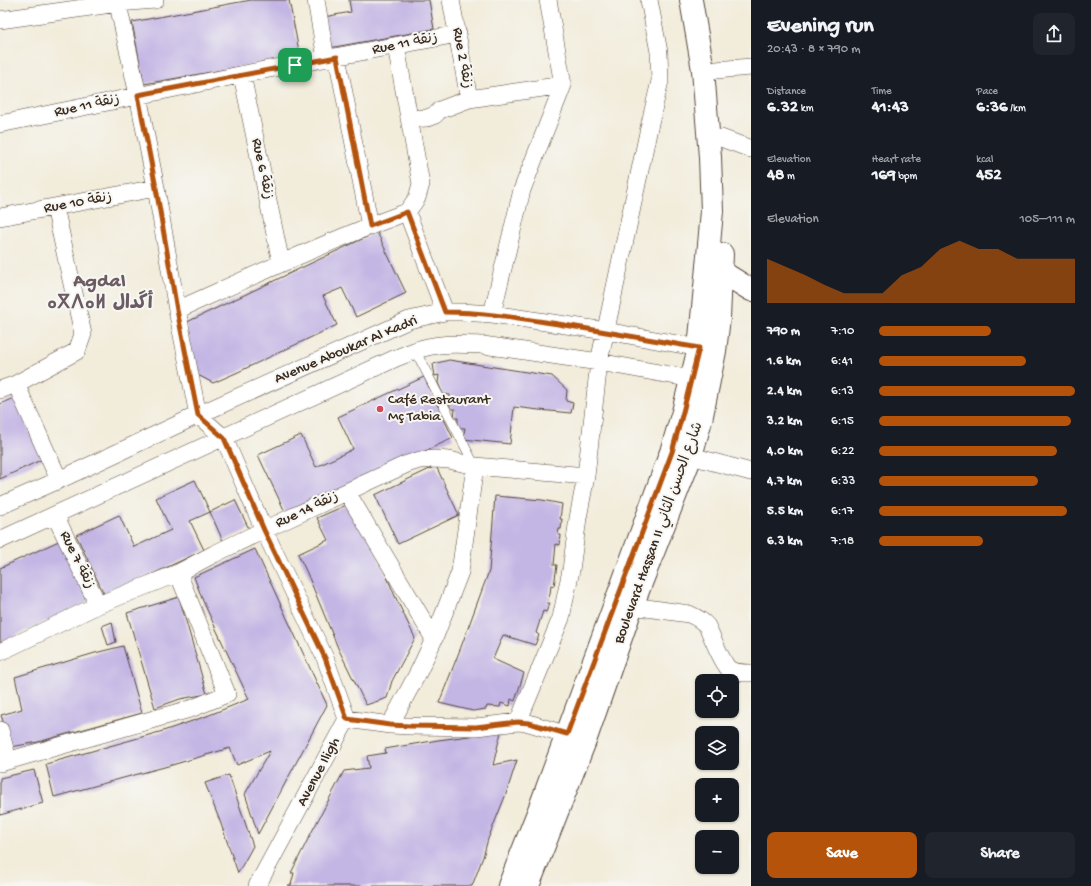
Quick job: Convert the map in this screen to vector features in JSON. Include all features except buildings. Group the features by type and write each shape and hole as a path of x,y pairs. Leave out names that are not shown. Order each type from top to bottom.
{"main road":[{"name":"Boulevard Hassan II شارع الحسن الثاني","path":"509,886 540,810 576,738 632,606 691,456 701,420 700,380 707,350 719,318 715,269 710,157 703,70 691,0"},
{"name":"Boulevard Hassan II شارع الحسن الثاني","path":"702,0 716,70 721,138 715,269"},
{"path":"715,269 751,290"},
{"name":"Boulevard Hassan II شارع الحسن الثاني","path":"528,886 672,452 683,412 700,380"}],"street":[{"path":"0,20 118,1 155,0"},
{"path":"316,0 370,226"},
{"name":"Rue 2 زنقة","path":"409,119 427,118 435,115 440,110 469,99 452,0"},
{"path":"492,314 522,190 563,85 548,0"},
{"path":"518,722 561,618 571,570 578,518 586,476 599,362 660,82 659,52 649,0"},
{"path":"118,1 156,188 177,310 198,415 224,438 264,530 325,658 347,719 390,725 476,727 518,722 529,723 576,738"},
{"name":"Rue 11 زنقة","path":"0,124 138,95 458,34"},
{"path":"177,310 281,263 407,212 417,198 421,184 396,46"},
{"path":"716,70 751,67"},
{"name":"Rue 6 زنقة","path":"242,75 281,263"},
{"path":"469,99 563,85"},
{"path":"721,138 751,149"},
{"name":"Rue 10 زنقة","path":"0,217 156,188"},
{"path":"0,390 16,384 77,351 83,334 55,207"},
{"path":"407,212 445,312"},
{"name":"Avenue Aboukar Al Kadri","path":"0,506 409,320 445,312 492,314 606,331 707,350"},
{"name":"Avenue Aboukar Al Kadri","path":"0,540 415,350 430,346 447,344 483,345 599,362 700,380"},
{"path":"16,384 59,480"},
{"path":"691,456 751,472"},
{"name":"Rue 14 زنقة","path":"0,652 98,605 178,574 214,554 264,530 407,464 420,460 449,460 475,466 586,476"},
{"path":"390,725 419,671 434,639 460,572 475,466"},
{"path":"347,492 434,639"},
{"name":"Rue 7 زنقة","path":"55,515 98,605"},
{"path":"0,730 4,762 193,708 227,694 178,574"},
{"path":"632,606 689,614 697,617 707,626 725,664 730,669 739,672 751,673"},
{"name":"Avenue Iligh","path":"257,886 347,719"}],"lane":[{"path":"415,350 475,466"}],"place":[{"name":"Café Restaurant Mç Tabia","path":"380,409"}],"district":[{"name":"Agdal ⴰⴳⴷⴰⵍ أگدال","path":"100,293"}],"route":[{"path":"337,57 370,226 407,212 445,312 492,314 606,331 699,348 672,452 567,734 529,723 518,722 476,727 410,726 390,725 347,719 325,658 264,530 224,438 198,415 177,310 138,95 295,65 337,57"}]}
